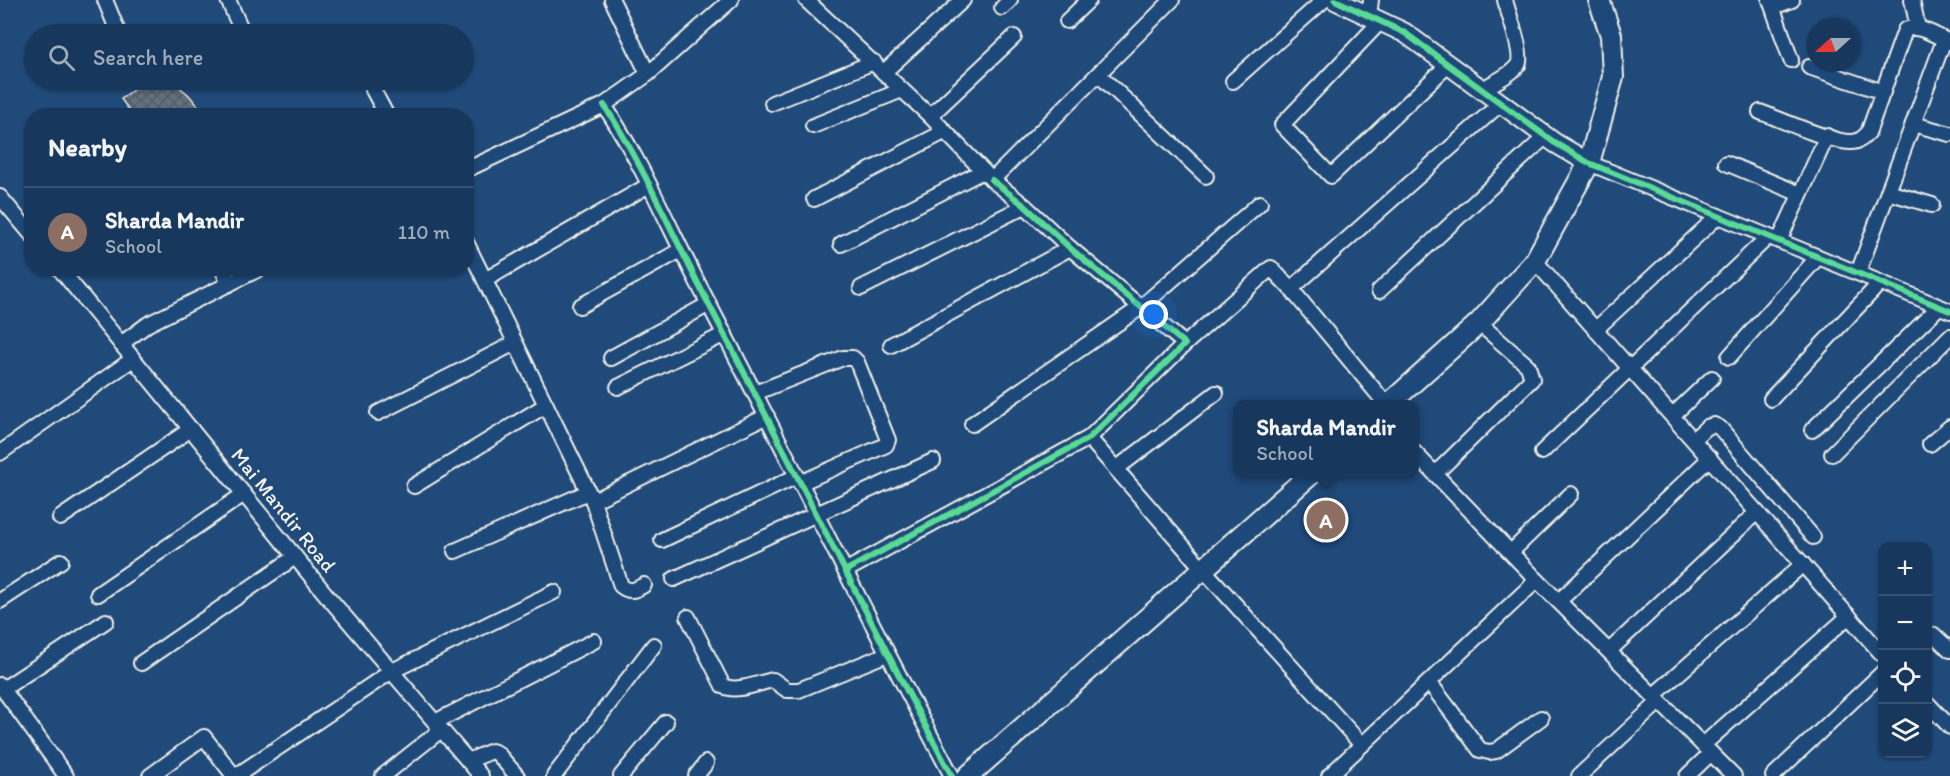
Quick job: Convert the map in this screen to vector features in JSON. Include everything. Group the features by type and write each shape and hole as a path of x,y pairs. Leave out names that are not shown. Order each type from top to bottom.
{"main road":[{"path":"1393,400 1479,323 1535,261 1588,163 1613,77 1611,35 1599,0"},
{"path":"968,776 1306,478"}],"street":[{"path":"105,0 115,24"},
{"path":"228,0 239,24"},
{"path":"612,0 648,74"},
{"path":"474,166 604,105 648,74 731,0"},
{"path":"806,0 930,116 987,176 1185,344"},
{"path":"772,103 879,67 963,0"},
{"path":"1067,21 1089,0"},
{"path":"841,244 987,176 1098,75 1172,0"},
{"path":"1233,81 1324,0"},
{"path":"1335,0 1373,13 1405,33 1546,136 1588,163 1945,309 1812,430"},
{"path":"1482,89 1518,65 1520,54 1504,0"},
{"path":"1791,60 1771,4 1792,0"},
{"path":"1912,0 1918,27"},
{"path":"1373,13 1282,125 1331,176 1448,65"},
{"path":"1760,112 1827,136 1850,142 1859,141 1868,134 1905,30 1918,27 1947,41 1913,124 1858,273"},
{"path":"930,116 1014,37"},
{"path":"1824,72 1883,92"},
{"path":"1098,75 1206,176"},
{"path":"373,90 383,108"},
{"path":"813,126 902,90"},
{"path":"1291,289 1502,103"},
{"path":"604,105 622,132 887,654 952,776"},
{"path":"1913,124 1950,134"},
{"path":"814,199 944,132"},
{"path":"1379,291 1546,136"},
{"path":"1542,452 1774,239 1800,194 1827,136"},
{"path":"1726,163 1800,194"},
{"path":"485,280 649,185"},
{"path":"1888,192 1932,206"},
{"path":"0,197 24,226"},
{"path":"972,424 1141,307 1260,203"},
{"path":"861,288 1025,206"},
{"path":"1596,329 1718,216"},
{"path":"891,345 1070,248"},
{"path":"580,306 681,250"},
{"path":"1729,357 1818,257"},
{"path":"474,258 590,496 621,586 627,591 633,591 644,585"},
{"path":"1535,261 1879,650"},
{"path":"845,572 1089,438 1185,344 1271,268 1383,400"},
{"name":"Mai Mandir Road","path":"66,276 296,557 481,776"},
{"path":"226,276 229,284"},
{"path":"122,344 148,324 245,276"},
{"path":"1771,399 1880,283"},
{"path":"611,358 709,304"},
{"path":"1435,474 1532,379 1528,366 1479,323"},
{"path":"618,387 724,334"},
{"path":"1832,454 1950,336"},
{"path":"378,413 515,343"},
{"path":"0,453 133,358"},
{"path":"662,540 799,479 886,445 888,440 857,362 853,358 843,358 755,393"},
{"path":"1673,415 1713,378"},
{"path":"1116,469 1216,393"},
{"path":"414,486 546,405"},
{"path":"455,551 590,496 767,416"},
{"path":"1694,439 1707,427 1714,425 1720,428 1813,537"},
{"path":"1930,444 1950,427"},
{"path":"60,518 191,429"},
{"path":"1089,438 1203,569 1362,745"},
{"path":"1419,457 1734,776"},
{"path":"1559,601 1710,458"},
{"path":"674,579 933,461"},
{"path":"98,594 244,494"},
{"path":"1511,552 1571,494"},
{"path":"1609,651 1757,512"},
{"path":"141,663 296,557"},
{"path":"0,601 62,561"},
{"path":"1579,776 1656,699 1803,564"},
{"path":"1329,776 1538,580"},
{"path":"150,776 204,737 235,776 392,671 554,592"},
{"path":"688,616 723,686 728,688 735,689 773,680 787,690 799,690 887,654"},
{"path":"1687,776 1707,749 1849,616"},
{"path":"66,776 2,687 106,621"},
{"path":"1932,635 1950,650"},
{"path":"383,776 438,726 594,641"},
{"path":"554,776 654,645"},
{"path":"1773,776 1878,677"},
{"path":"1429,682 1480,750 1496,751 1541,718"},
{"path":"1932,708 1950,728"},
{"path":"621,776 666,722"},
{"path":"468,761 492,751 497,753 517,776"},
{"path":"696,776 706,763"}],"building":[{"path":"133,90 183,90 200,108 127,108 121,99"}],"cycle path":[{"path":"1335,0 1405,33 1555,143 1589,163 1950,311"},
{"path":"604,105 644,174 952,776"},
{"path":"845,571 1089,438 1185,344 992,180"}],"place":[{"name":"Sharda Mandir","path":"1326,520"}]}
